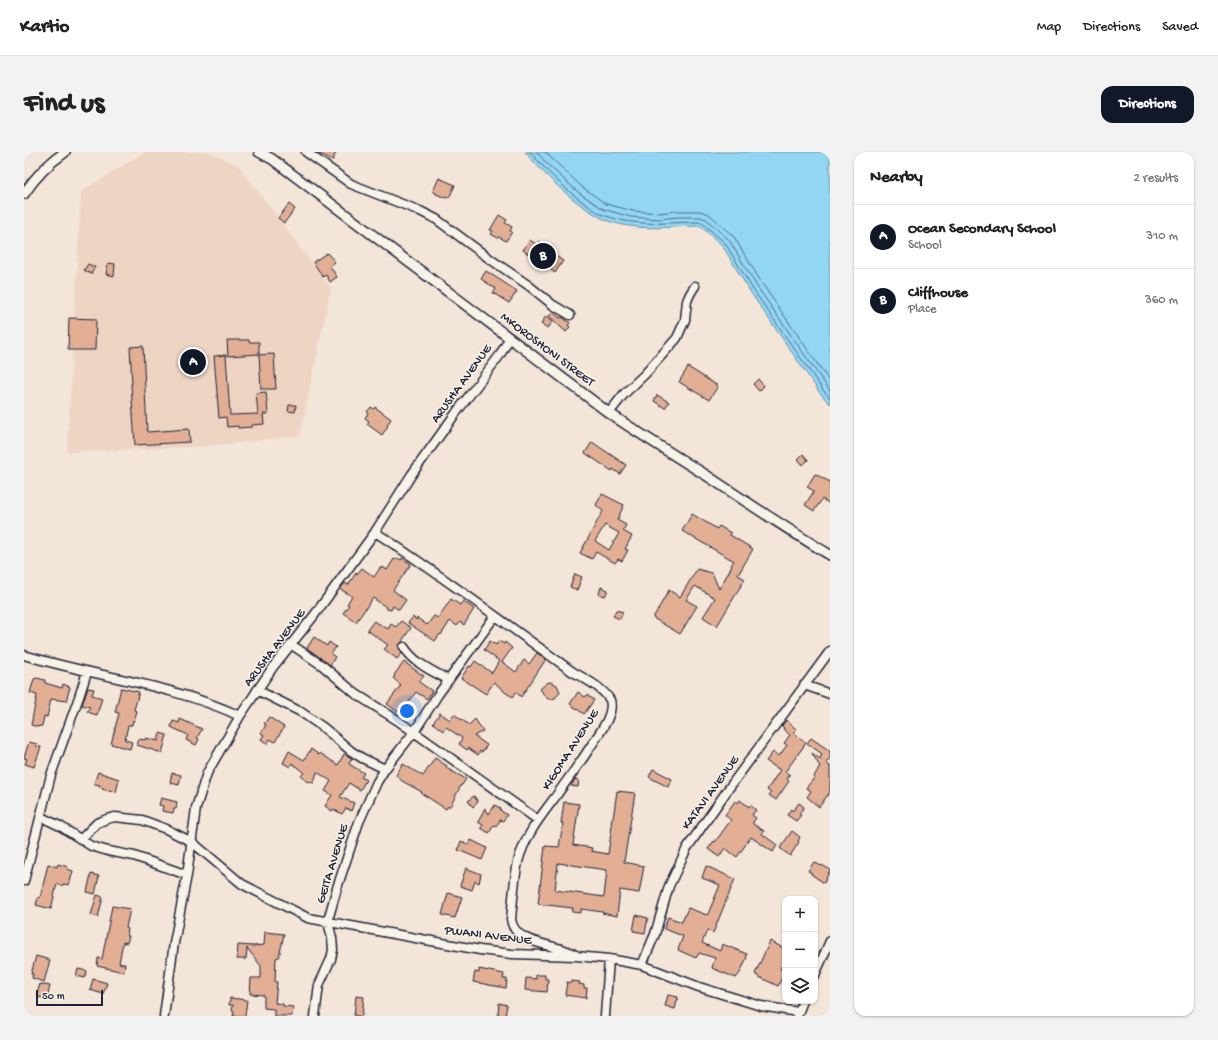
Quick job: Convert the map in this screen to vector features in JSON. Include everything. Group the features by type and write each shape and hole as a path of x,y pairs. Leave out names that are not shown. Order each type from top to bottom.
{"street":[{"path":"24,194 38,175 53,160 65,152"},
{"name":"MKOROSHONI STREET","path":"259,152 272,159 609,413 646,439 830,555"},
{"path":"306,152 351,184 420,211 436,219 528,285 553,305 570,315"},
{"path":"609,413 624,394 645,374 677,338 685,320 687,301 696,286"},
{"name":"ARUSHA AVENUE","path":"164,1016 174,943 187,875 196,808 208,773 240,716 257,690 375,532 412,474 459,408 500,355 509,339"},
{"name":"KIGOMA AVENUE","path":"375,532 404,550 461,590 572,672 595,686 609,697 611,701 610,714 602,728 583,759 538,820 524,846 518,862 512,905 511,919 512,925 516,931 524,937 561,948 576,956"},
{"name":"GEITA AVENUE","path":"315,1016 319,985 331,959 333,950 328,922 337,888 359,822 377,782 495,616"},
{"path":"292,645 323,666 356,694 397,720 538,820"},
{"path":"404,647 416,660 449,680"},
{"name":"KATAVI AVENUE","path":"642,965 655,934 669,886 686,848 830,651"},
{"path":"24,655 87,672 181,693 219,706 240,716"},
{"path":"24,881 51,775 87,672"},
{"path":"804,685 830,694"},
{"path":"257,690 301,712 324,728 351,751 385,769"},
{"path":"41,817 60,826 91,846 134,856 187,875"},
{"name":"PWANI AVENUE","path":"81,839 97,823 107,818 115,817 142,820 166,829 192,842 233,877 253,890 308,918 480,950 512,954 576,956 609,959 642,965 699,986 761,1006 798,1014"},
{"path":"818,968 830,942"},
{"path":"605,1016 609,959"},
{"path":"798,1014 802,1004"}],"shaded area":[{"path":"145,152 209,152 238,165 331,288 300,436 197,447 67,452 81,192"}],"water":[{"path":"525,152 830,152 830,404 820,393 751,293 722,245 700,226 656,228 639,227 622,225 605,220 588,210 568,195 541,170"}],"building":[{"path":"315,152 336,152 333,160"},
{"path":"439,178 455,185 449,198 436,194 433,191"},
{"path":"289,204 295,209 284,223 278,218"},
{"path":"499,215 507,220 505,223 512,227 510,231 512,232 506,241 491,234 493,231 490,230"},
{"path":"530,240 537,245 539,241 548,247 546,249 563,261 555,273 523,250"},
{"path":"327,253 335,262 330,266 337,277 330,282 326,275 323,277 313,262"},
{"path":"108,263 115,264 114,276 106,274"},
{"path":"88,264 95,267 91,274 84,270"},
{"path":"486,271 517,291 509,303 493,293 496,289 481,279"},
{"path":"553,312 560,318 562,317 570,323 568,325 570,327 566,332 549,316"},
{"path":"546,316 553,321 548,328 541,324"},
{"path":"69,318 96,319 95,350 68,350"},
{"path":"227,340 249,340 249,342 259,342 259,354 228,356"},
{"path":"143,346 147,432 189,429 190,442 135,445 130,347"},
{"path":"274,354 276,389 261,389 259,355"},
{"path":"226,355 230,415 258,414 256,393 266,392 268,414 263,414 264,424 252,425 252,427 227,427 226,417 219,418 214,356"},
{"path":"688,367 718,386 709,400 679,382"},
{"path":"758,379 764,386 759,391 753,384"},
{"path":"657,395 669,402 665,408 654,401"},
{"path":"289,405 296,405 295,412 288,411"},
{"path":"371,407 374,409 375,407 391,419 382,435 367,424 369,421 365,418"},
{"path":"592,442 626,465 620,474 613,469 612,471 585,453"},
{"path":"803,454 808,460 803,465 798,459"},
{"path":"815,474 830,482 830,504 822,499 814,511 805,505 814,491 807,487"},
{"path":"602,494 624,505 617,520 626,525 623,531 632,536 625,549 628,550 622,561 618,559 615,563 596,552 592,559 580,553 603,511 596,505","holes":["605,525 619,533 609,550 595,541"]},
{"path":"692,514 717,529 719,526 731,533 730,535 753,549 738,575 745,579 717,626 703,617 715,598 695,586 686,600 697,606 680,634 653,618 669,590 680,597 697,569 711,573 719,589 734,561 682,531"},
{"path":"397,558 401,560 402,558 411,564 393,590 406,600 399,610 393,606 391,610 387,609 373,598 356,622 343,613 349,605 347,604 352,596 340,589 345,583 348,585 356,573 357,574 362,568 374,577 380,568 382,569 383,567 387,570 394,559 395,560"},
{"path":"575,574 582,577 577,590 570,587"},
{"path":"601,587 608,590 605,596 599,594"},
{"path":"451,599 460,605 463,601 474,609 464,625 460,622 457,626 450,621 435,641 408,623 413,617 427,625 434,616 438,618"},
{"path":"616,610 623,612 620,619 613,616"},
{"path":"374,621 388,629 391,624 396,627 401,621 411,628 402,641 403,642 399,645 402,653 397,659 384,649 388,645 367,630"},
{"path":"314,637 327,646 329,642 336,647 331,654 335,657 330,665 307,648"},
{"path":"490,641 496,645 499,641 504,644 505,642 512,648 502,662 516,672 524,660 529,664 537,653 546,659 521,697 516,692 513,697 494,682 486,694 461,678 469,666 471,667 475,661 492,673 499,661 484,650"},
{"path":"404,662 424,676 419,682 432,691 427,699 416,692 403,710 400,708 398,712 387,704 401,685 393,678"},
{"path":"37,678 45,680 45,683 62,688 63,684 70,687 66,701 51,699 47,717 44,716 42,726 39,727 31,725 37,695 30,693 34,679"},
{"path":"550,682 557,685 560,692 555,698 548,699 540,689"},
{"path":"88,688 94,689 92,695 102,698 97,715 87,712 90,707 82,705"},
{"path":"121,688 139,692 134,710 137,711 132,725 128,725 125,740 132,742 130,749 111,744 119,713 115,712"},
{"path":"578,692 585,697 587,695 594,700 584,714 570,704"},
{"path":"440,713 450,720 454,714 469,725 475,719 483,731 474,736 487,745 482,752 480,751 478,755 468,748 467,750 459,744 462,738 446,727 443,731 433,723"},
{"path":"269,717 284,727 275,742 270,739 267,744 261,739 264,735 261,733 266,725 264,724"},
{"path":"180,719 202,729 197,738 199,739 196,745 186,740 188,735 171,727 173,721 179,723"},
{"path":"786,720 796,729 793,733 806,743 785,772 790,775 787,779 789,781 776,800 769,795 771,793 767,790 780,770 766,761 773,752 779,756 787,745 784,743 790,735 783,729 784,728 782,726"},
{"path":"160,733 167,735 162,753 137,745 139,739 145,740 146,738 158,741"},
{"path":"811,738 830,751 830,758 826,763 830,766 830,792 819,807 807,797 811,791 806,788 815,777 814,776 820,767 812,753 820,759 822,754 807,743"},
{"path":"29,742 37,744 36,746 41,747 34,767 25,764 27,759 24,758"},
{"path":"311,749 338,765 344,754 352,758 349,764 364,773 361,777 366,780 360,790 349,783 340,797 354,803 351,811 346,808 342,814 333,809 332,811 325,806 332,795 325,791 331,781 317,772 314,783 307,781 301,776 304,773 292,763 290,767 283,763 289,751 304,760"},
{"path":"435,758 447,766 446,768 466,779 461,785 451,805 446,809 421,793 422,792 402,781 396,775 403,764 423,776"},
{"path":"653,769 672,779 668,787 649,777"},
{"path":"98,772 119,779 116,792 102,789 103,788 99,787 100,785 94,784"},
{"path":"172,773 181,775 179,785 170,782"},
{"path":"575,779 579,780 578,787 571,786"},
{"path":"617,791 635,793 624,862 644,866 639,893 620,890 617,916 602,913 603,912 581,909 581,913 572,912 573,908 538,904 545,846 559,847 563,823 561,823 564,802 579,804 573,845 592,848 591,851 608,854 612,818 613,819","holes":["558,863 607,870 604,897 555,890"]},
{"path":"474,796 478,802 473,807 468,801"},
{"path":"161,798 177,802 176,809 174,809 173,813 162,811 163,806 159,805"},
{"path":"740,800 756,810 752,815 756,818 753,824 764,831 762,834 777,845 773,852 751,837 737,857 725,848 719,857 708,849 731,820 725,815 735,801 738,803"},
{"path":"799,803 804,807 799,814 801,815 796,821 787,815 791,809 793,811"},
{"path":"495,805 507,815 503,821 500,820 496,827 494,825 489,833 481,828 483,825 478,822 485,808 489,814"},
{"path":"792,831 800,837 799,842 790,856 780,848"},
{"path":"471,840 487,848 482,860 458,850 461,841 469,845"},
{"path":"814,862 830,870 824,883 808,871"},
{"path":"48,864 57,867 58,864 68,867 67,869 73,871 69,885 63,884 62,886 57,884 51,909 36,905 38,897 40,898"},
{"path":"706,866 735,879 713,933 707,930 702,943 720,951 722,944 747,954 740,973 736,978 712,968 715,958 699,953 696,958 678,950 683,936 664,929 668,917 682,922 688,908 707,915 708,914 720,885 702,878"},
{"path":"466,868 481,874 479,883 475,881 472,890 460,886"},
{"path":"91,874 99,876 95,894 87,892"},
{"path":"448,893 462,897 455,918 442,915"},
{"path":"97,895 103,897 98,917 91,915"},
{"path":"112,906 130,909 126,928 128,929 127,936 129,936 127,943 123,942 119,963 125,964 124,972 97,966 98,958 102,959"},
{"path":"636,915 648,918 645,933 633,931"},
{"path":"265,932 284,934 279,957 276,958 275,982 277,982 275,1003 293,1007 292,1016 274,1016 274,1009 264,1008 264,995 250,994 251,978 261,978 261,966 247,948 246,959 237,959 238,945 264,945"},
{"path":"770,941 782,947 782,966 780,969 782,970 782,977 778,986 755,974"},
{"path":"36,956 50,960 44,982 32,978 33,974 31,974"},
{"path":"78,969 87,971 85,978 76,976"},
{"path":"479,969 504,974 503,979 507,979 506,988 473,982 475,972 479,973"},
{"path":"536,975 545,975 545,979 548,979 547,992 525,990 526,978 536,979"},
{"path":"93,979 107,983 103,994 90,990"},
{"path":"571,981 580,982 579,984 584,985 584,988 587,988 586,998 565,995 567,982 571,983"},
{"path":"40,984 50,986 47,999 38,997 37,994"},
{"path":"668,995 678,997 675,1009 665,1006"},
{"path":"356,996 364,997 362,1016 354,1016"},
{"path":"230,998 247,1000 245,1016 233,1016 233,1005 229,1005"},
{"path":"499,1003 507,1005 505,1016 498,1016"}],"place":[{"name":"Cliffhouse","path":"543,256"},
{"name":"Ocean Secondary School","path":"193,362"}]}
